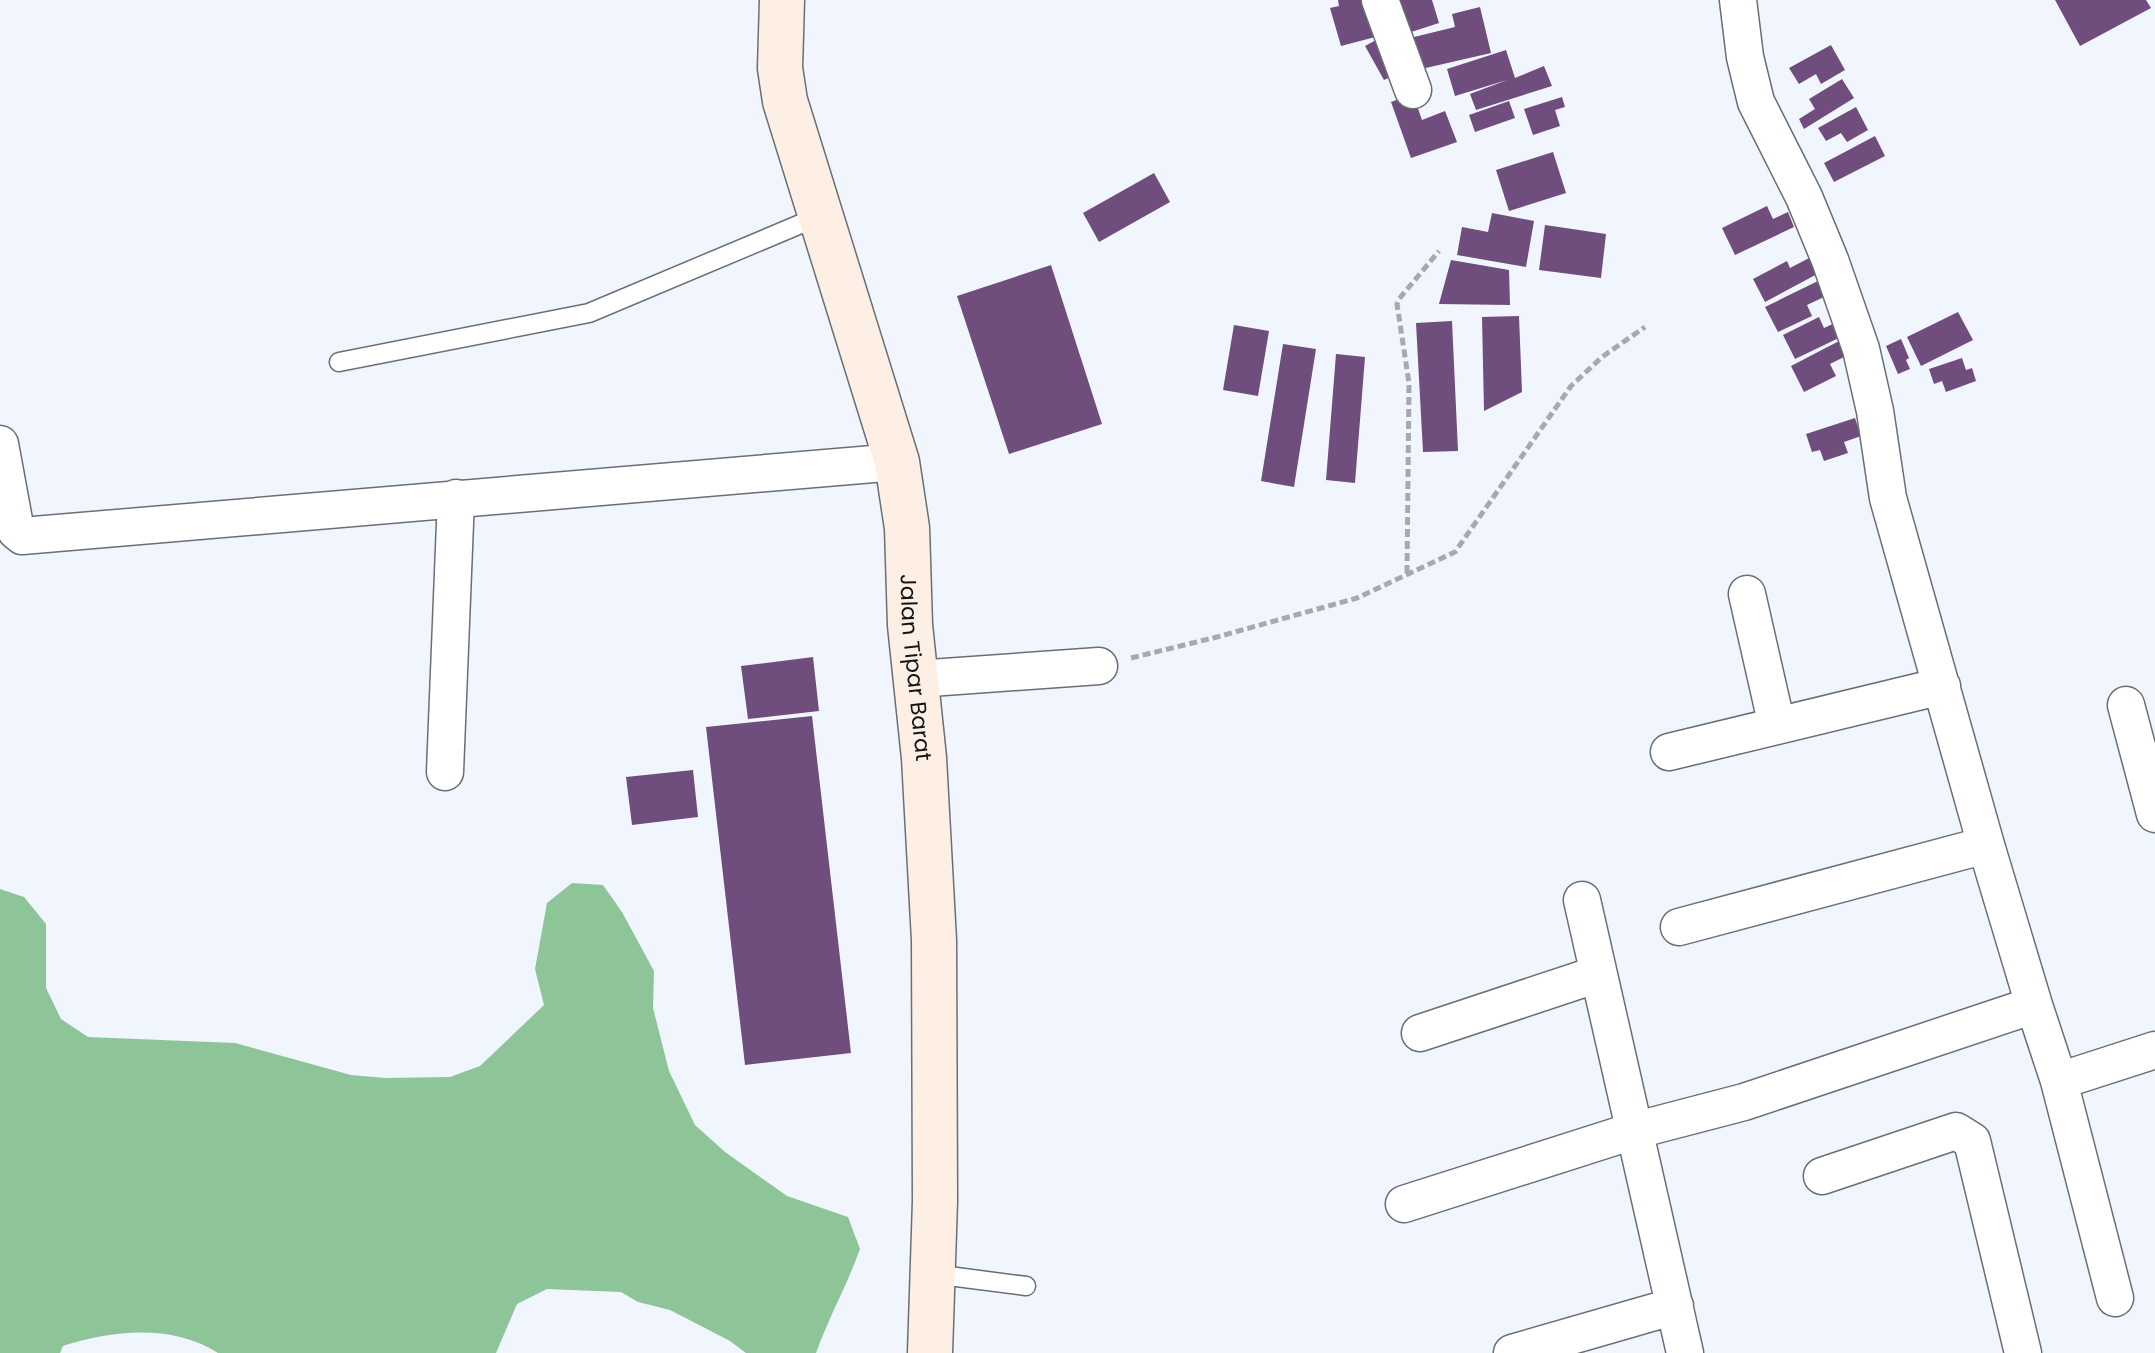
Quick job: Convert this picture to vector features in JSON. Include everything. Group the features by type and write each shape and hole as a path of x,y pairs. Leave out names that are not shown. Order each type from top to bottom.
{"street":[{"name":"Jalan Tipar Barat","path":"782,0 780,68 785,101 897,462 907,528 910,625 924,758 934,940 930,1353"},
{"path":"1380,0 1413,90"},
{"path":"1738,0 1745,57 1756,102 1804,197 1861,349 1875,411 1888,498 1986,845 2059,1081 2115,1298"},
{"path":"0,444 16,531 22,536 897,462"},
{"path":"445,772 456,498"},
{"path":"1747,594 1777,726"},
{"path":"916,679 1099,666"},
{"path":"1669,752 1942,686"},
{"path":"2126,705 2155,814"},
{"path":"1679,927 1986,845"},
{"path":"1582,900 1685,1353"},
{"path":"1420,1033 1598,974"},
{"path":"1404,1204 1633,1131 1744,1102 2034,1005"},
{"path":"2059,1081 2155,1050"},
{"path":"1822,1176 1956,1131 1972,1141 2023,1353"},
{"path":"1512,1353 1675,1306"}],"lane":[{"path":"339,362 589,313 822,215"},
{"path":"933,1274 1026,1286"}],"path":[{"path":"1407,573 1409,382 1397,304 1439,251"},
{"path":"1099,666 1357,598 1459,549 1571,386 1602,357 1645,327"}],"green space":[{"path":"572,883 603,885 622,912 654,971 653,1008 669,1071 695,1125 725,1152 787,1196 848,1217 860,1249 816,1353 746,1353 730,1341 670,1310 638,1302 621,1292 547,1289 517,1304 496,1353 218,1353 181,1337 142,1333 102,1336 63,1346 60,1353 0,1353 0,889 24,897 46,924 46,988 61,1019 88,1037 235,1043 351,1075 385,1078 450,1077 480,1066 544,1005 535,969 547,903"}],"building":[{"path":"1338,0 1369,0 1379,36 1341,46 1330,8 1339,6"},
{"path":"1396,0 1432,0 1439,23 1405,34"},
{"path":"2055,0 2146,0 2151,8 2080,46"},
{"path":"1480,7 1491,53 1417,70 1410,38 1455,27 1452,14"},
{"path":"1382,37 1401,72 1384,80 1365,46"},
{"path":"1831,45 1845,70 1821,84 1816,74 1799,84 1789,68"},
{"path":"1506,50 1515,78 1544,66 1552,86 1476,110 1470,94 1507,80 1455,96 1447,69"},
{"path":"1842,79 1854,98 1804,129 1799,119 1815,109 1809,99"},
{"path":"1413,94 1422,120 1445,111 1457,142 1411,158 1391,102"},
{"path":"1562,97 1565,107 1555,110 1560,126 1533,135 1524,109"},
{"path":"1509,101 1515,118 1475,132 1469,115"},
{"path":"1856,107 1868,130 1847,142 1841,133 1826,141 1818,128"},
{"path":"1875,136 1885,156 1834,182 1824,163"},
{"path":"1553,152 1566,193 1509,211 1496,170"},
{"path":"1154,173 1170,202 1099,242 1083,213"},
{"path":"1767,206 1773,219 1788,212 1794,227 1735,255 1722,228"},
{"path":"1492,213 1534,221 1526,267 1457,255 1462,227 1488,232"},
{"path":"1545,225 1606,234 1601,278 1539,270"},
{"path":"1811,257 1819,273 1765,302 1753,279 1787,261 1790,268"},
{"path":"1451,260 1509,270 1510,305 1439,304"},
{"path":"1051,265 1102,424 1009,454 957,296"},
{"path":"1818,281 1826,296 1807,305 1812,316 1778,332 1765,307"},
{"path":"1958,312 1973,340 1921,366 1907,337"},
{"path":"1519,316 1522,392 1484,411 1482,317"},
{"path":"1819,317 1824,328 1837,322 1843,336 1795,359 1783,335"},
{"path":"1452,321 1458,451 1423,452 1416,323"},
{"path":"1234,325 1269,331 1258,396 1223,390"},
{"path":"1901,339 1910,369 1898,374 1886,346"},
{"path":"1841,340 1848,355 1830,364 1836,376 1804,392 1791,366"},
{"path":"1283,344 1316,349 1294,487 1261,481"},
{"path":"1336,354 1365,357 1355,483 1326,480"},
{"path":"1962,358 1966,370 1972,368 1976,381 1946,392 1942,381 1934,384 1929,369"},
{"path":"1855,418 1861,436 1844,442 1848,453 1824,461 1820,450 1812,452 1806,434"},
{"path":"813,657 819,711 748,719 741,666"},
{"path":"812,716 851,1053 745,1065 706,727"},
{"path":"693,770 698,817 632,825 626,777"}]}
